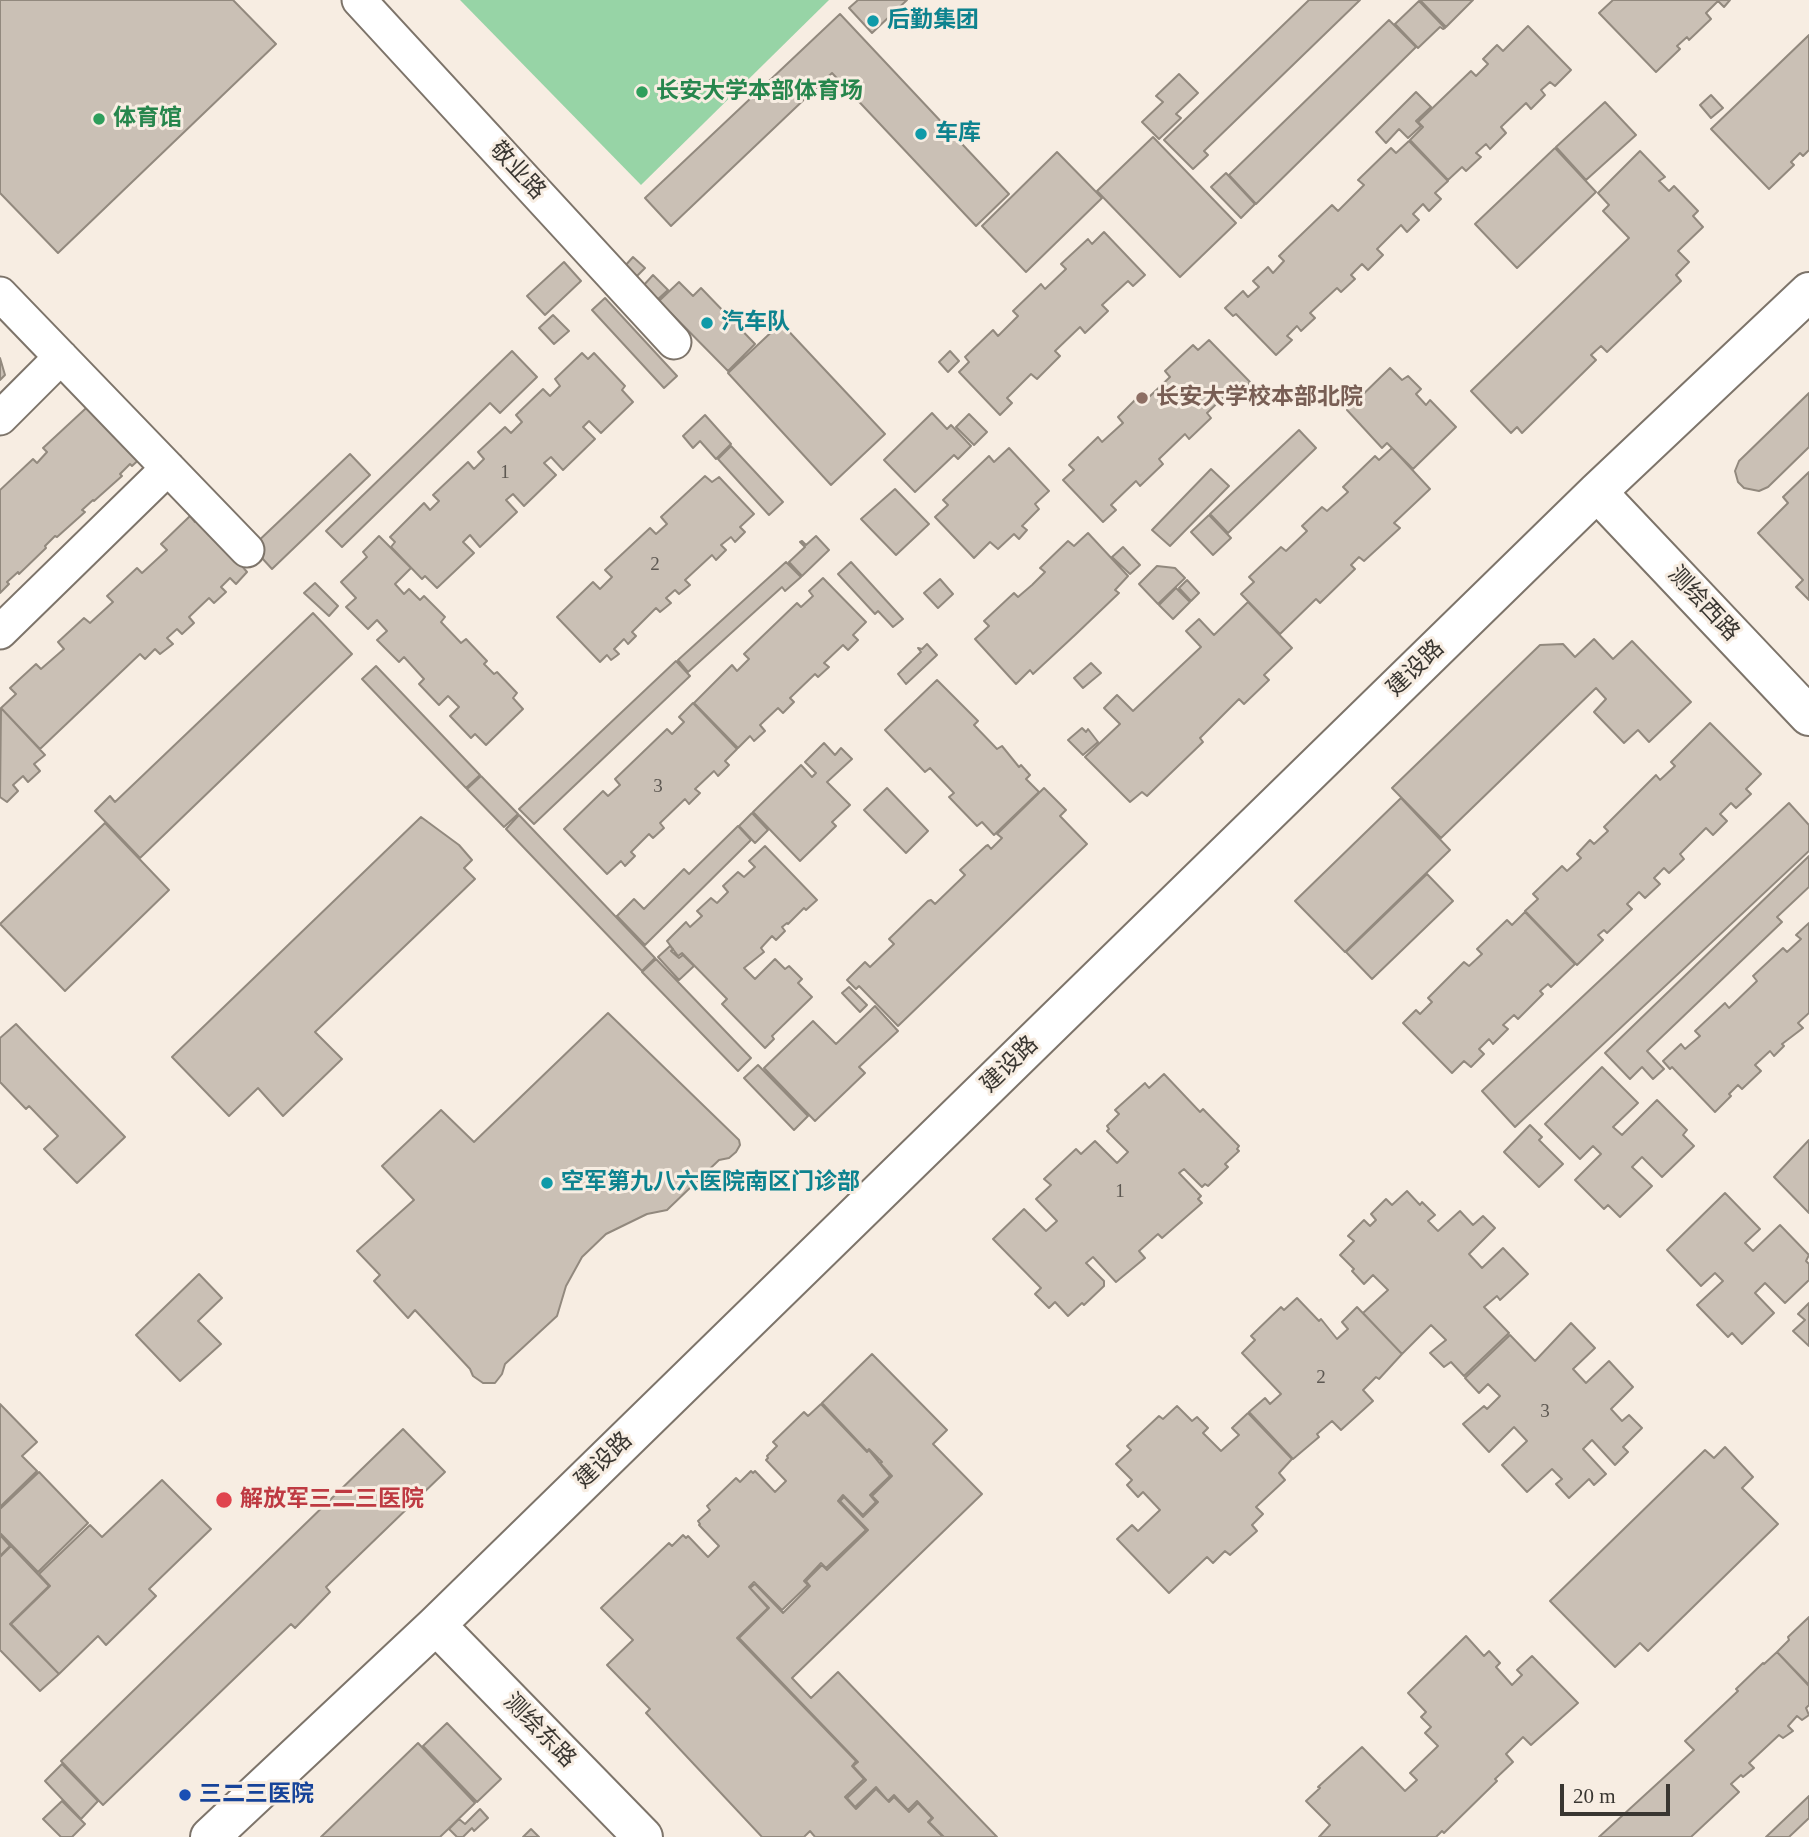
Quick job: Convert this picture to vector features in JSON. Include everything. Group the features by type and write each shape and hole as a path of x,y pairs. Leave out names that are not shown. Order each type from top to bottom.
{"street":[{"name":"敬业路","path":"359,0 674,342"},
{"name":"建设路","path":"210,1837 436,1625 1597,492 1809,292"},
{"path":"0,294 247,550"},
{"path":"0,418 61,358"},
{"path":"0,632 168,468"},
{"name":"测绘西路","path":"1597,492 1809,716"},
{"name":"测绘东路","path":"436,1625 643,1837"}],"green space":[{"name":"长安大学本部体育场","path":"460,0 829,0 641,185"}],"building":[{"name":"体育馆","path":"0,0 233,0 276,44 58,253 0,193"},
{"name":"后勤集团","path":"858,0 907,0 872,33 849,8"},
{"path":"1309,0 1360,0 1204,151 1208,155 1193,169 1164,140"},
{"path":"1420,0 1473,0 1446,27"},
{"path":"1613,0 1730,0 1724,7 1718,1 1706,13 1711,19 1689,40 1687,37 1677,46 1680,49 1656,72 1599,13"},
{"path":"1419,1 1445,28 1440,27 1418,48 1395,24"},
{"name":"车库","path":"840,14 1009,194 976,226 832,73 671,226 645,198"},
{"path":"1389,20 1416,47 1256,204 1229,175"},
{"path":"1528,26 1571,70 1555,86 1550,82 1541,90 1545,95 1531,109 1526,103 1501,127 1506,133 1490,149 1486,144 1476,153 1481,157 1466,171 1462,167 1448,180 1410,140 1423,127 1418,122 1471,71 1476,76 1488,64 1483,59 1497,45 1503,51"},
{"path":"1809,35 1809,150 1803,156 1800,153 1791,162 1794,165 1769,189 1711,129"},
{"path":"1179,74 1198,93 1176,114 1181,118 1159,139 1142,122 1163,102 1156,96"},
{"path":"1416,92 1431,107 1416,121 1421,126 1408,138 1399,129 1386,143 1376,132"},
{"path":"1711,95 1723,108 1711,118 1700,105"},
{"path":"1605,102 1636,135 1586,180 1556,147"},
{"path":"1153,137 1236,223 1180,277 1097,191"},
{"path":"1409,141 1448,181 1435,193 1441,199 1429,211 1423,204 1413,214 1419,220 1407,232 1401,225 1377,249 1383,255 1368,270 1362,264 1351,275 1355,279 1341,292 1337,288 1310,313 1315,318 1301,331 1297,326 1287,336 1292,340 1276,355 1236,314 1233,316 1225,308 1243,291 1248,297 1259,287 1253,281 1268,267 1273,273 1284,261 1279,256 1332,205 1338,211 1364,185 1358,180 1391,148 1396,153"},
{"path":"1555,148 1596,192 1517,268 1475,224"},
{"path":"1640,151 1665,177 1659,181 1669,191 1674,186 1698,211 1693,216 1703,227 1678,251 1689,262 1676,275 1681,281 1607,352 1601,346 1591,355 1596,360 1522,433 1517,427 1511,433 1471,391 1629,238 1603,211 1609,205 1598,193"},
{"path":"1057,152 1102,198 1026,272 982,226"},
{"path":"1226,173 1255,204 1241,218 1211,187"},
{"path":"1104,232 1145,275 1133,286 1128,281 1102,305 1108,311 1085,333 1080,327 1055,351 1060,356 1037,379 1031,374 1007,398 1012,403 1000,415 959,372 969,362 965,357 993,330 998,336 1018,316 1013,311 1041,284 1045,289 1066,269 1061,264 1088,239 1092,244"},
{"path":"633,257 645,268 635,278 624,267"},
{"path":"564,262 581,281 545,315 527,296"},
{"path":"653,275 668,290 657,300 643,286"},
{"name":"汽车队","path":"679,282 693,296 701,288 755,344 728,371 659,301"},
{"path":"605,298 677,376 664,388 592,310"},
{"path":"553,315 569,331 554,344 539,328"},
{"path":"781,323 885,434 831,485 728,373"},
{"path":"1209,340 1250,382 1238,395 1232,389 1207,413 1211,418 1189,439 1185,434 1159,459 1163,464 1140,486 1136,481 1111,505 1116,510 1103,522 1063,480 1074,470 1069,465 1098,437 1102,442 1123,423 1118,417 1144,391 1149,397 1170,377 1165,371 1193,345 1198,350"},
{"path":"512,351 537,377 500,413 490,403 342,547 326,531"},
{"path":"950,351 959,361 948,372 939,362"},
{"path":"582,353 588,359 594,353 625,386 622,390 633,402 601,433 589,421 583,427 595,439 563,470 551,457 544,463 556,475 524,506 513,494 506,500 517,512 480,547 470,535 463,542 474,553 437,588 425,576 422,579 391,547 395,542 390,537 424,503 430,510 439,501 433,495 468,462 474,469 484,459 478,452 505,427 511,433 522,422 516,415 543,389 550,396 560,386 555,379"},
{"path":"0,358 5,375 0,380"},
{"path":"1390,368 1402,380 1408,376 1421,389 1416,394 1426,405 1430,400 1456,427 1413,469 1387,443 1382,448 1347,410"},
{"path":"1809,393 1809,447 1768,487 1759,491 1744,488 1738,482 1735,471 1739,461"},
{"path":"97,398 146,453 132,466 130,464 120,474 122,476 82,510 85,512 55,536 19,574 18,572 7,582 9,584 0,593 0,490 33,459 37,463 47,452 43,448"},
{"path":"932,413 947,429 951,425 971,446 958,459 954,455 915,492 884,460"},
{"path":"969,414 987,432 974,445 956,427"},
{"path":"705,415 731,444 716,459 700,441 693,448 683,436"},
{"path":"1299,430 1316,448 1228,533 1210,514"},
{"path":"731,446 783,502 769,515 718,459"},
{"path":"1009,448 1049,491 1035,504 1039,509 1022,526 1027,530 1019,539 1014,534 998,549 990,542 974,558 935,517 948,505 943,500 989,456 994,462"},
{"path":"1392,448 1430,489 1394,523 1400,528 1364,561 1359,557 1351,565 1355,569 1320,603 1316,599 1280,634 1241,594 1254,582 1249,577 1281,547 1286,551 1307,531 1302,526 1322,507 1327,511 1348,492 1343,487 1375,456 1379,460"},
{"path":"350,454 370,475 272,569 252,547"},
{"path":"1211,469 1229,486 1170,546 1152,530"},
{"path":"1809,472 1809,600 1796,587 1803,580 1758,533 1788,503 1783,497"},
{"path":"705,476 712,482 719,477 754,514 740,527 745,532 735,542 731,537 721,545 726,550 716,560 712,555 685,580 690,585 679,594 675,590 666,598 671,603 660,612 656,608 632,632 636,636 628,644 624,639 614,649 619,654 611,660 607,655 600,662 557,617 593,582 600,589 612,577 605,570 650,528 656,534 667,524 661,517"},
{"path":"895,489 929,524 896,555 861,519"},
{"path":"208,510 252,556 242,566 247,572 236,584 230,578 221,587 226,592 214,603 209,598 189,617 194,623 182,634 177,629 167,638 173,644 160,654 155,649 145,659 140,654 40,749 1,708 16,694 10,688 36,664 41,669 64,649 58,642 84,618 90,623 113,602 107,596 137,568 142,573 167,550 161,544 190,516 195,522"},
{"path":"1209,515 1231,538 1213,555 1191,532"},
{"path":"1088,533 1128,576 1115,590 1119,593 1033,674 1030,670 1016,684 975,639 989,626 984,621 1014,593 1018,597 1032,585 1045,572 1040,568 1068,541 1074,546"},
{"path":"379,536 411,568 395,584 404,594 409,589 420,600 424,596 445,617 441,622 461,643 466,639 487,661 484,664 494,674 497,672 517,693 513,698 523,709 486,745 475,734 471,738 450,716 459,707 448,696 439,705 419,684 424,679 404,657 399,662 377,640 387,631 377,620 368,629 346,607 356,598 341,582 367,557 363,552"},
{"path":"816,536 829,550 802,576 789,562 805,547 800,542 806,545"},
{"path":"1123,547 1140,565 1130,574 1112,557"},
{"path":"786,562 801,577 785,591 782,587 688,672 678,660"},
{"path":"851,562 903,619 893,627 878,611 875,614 838,574"},
{"path":"1157,566 1175,568 1185,578 1158,604 1139,584"},
{"path":"823,578 866,622 853,635 858,640 848,650 843,645 824,663 829,667 818,677 815,674 790,698 794,702 783,713 778,708 760,725 765,731 754,741 750,736 738,748 694,703 732,665 737,671 749,659 744,654 797,603 801,607 813,596 809,591"},
{"path":"940,579 953,594 938,608 924,593"},
{"path":"1187,580 1199,593 1191,601 1179,588"},
{"path":"315,583 338,606 329,616 304,593"},
{"path":"1176,588 1190,602 1173,619 1159,605"},
{"path":"1248,602 1292,648 1264,675 1269,680 1244,704 1239,699 1200,738 1203,742 1147,796 1142,792 1130,802 1085,757 1120,724 1104,708 1117,695 1133,711 1201,647 1186,631 1199,619 1214,635"},
{"path":"313,613 352,654 140,858 95,811 110,796 115,802"},
{"path":"1594,639 1613,659 1632,641 1691,702 1649,742 1638,730 1624,743 1594,712 1606,699 1596,688 1441,838 1392,788 1540,645 1563,644 1575,657"},
{"path":"927,644 937,655 906,684 898,674 921,652 918,648 922,649"},
{"path":"676,661 690,676 534,824 519,809"},
{"path":"1091,663 1101,673 1083,688 1074,678"},
{"path":"376,666 480,775 466,788 362,679"},
{"path":"937,680 978,721 974,725 997,749 1002,746 1019,767 1021,765 1030,775 1026,779 1039,792 994,835 982,822 977,826 949,797 954,793 930,768 925,772 885,730"},
{"path":"693,703 737,749 725,761 729,765 718,776 714,771 695,789 700,793 689,804 685,799 660,823 664,828 653,838 649,834 631,852 635,856 625,866 621,861 607,874 564,829 603,791 608,796 620,785 615,779 667,729 672,734 684,722 679,717"},
{"path":"1,708 45,755 34,764 40,771 28,782 23,776 13,785 18,791 7,802 0,797"},
{"path":"1710,723 1761,774 1746,789 1751,794 1736,808 1731,803 1720,814 1727,821 1713,835 1706,828 1680,854 1684,859 1669,873 1664,868 1654,878 1660,884 1645,898 1639,892 1627,904 1632,909 1607,933 1604,930 1598,935 1603,940 1577,965 1525,911 1538,899 1533,894 1562,866 1567,871 1581,858 1577,854 1590,840 1594,844 1608,831 1604,827 1656,775 1660,780 1675,766 1671,762"},
{"path":"1082,728 1086,732 1088,729 1098,742 1083,755 1068,740"},
{"path":"824,743 835,755 841,748 852,759 827,782 850,805 832,822 836,826 800,861 753,812 801,765 812,777 816,773 805,762"},
{"path":"481,776 518,814 504,827 467,789"},
{"path":"887,788 928,831 906,853 864,810"},
{"path":"1044,788 1066,810 1060,816 1087,844 898,1026 859,986 856,989 847,980 865,962 870,967 894,944 889,939 928,901 931,900 935,904 965,875 960,870 986,846 991,849 1002,838 997,834"},
{"path":"1401,798 1450,850 1345,952 1295,901"},
{"path":"1789,803 1809,825 1809,851 1515,1127 1482,1091"},
{"path":"752,813 768,830 755,843 739,826"},
{"path":"519,815 655,958 642,971 506,829"},
{"path":"421,817 459,845 472,860 464,868 475,879 315,1032 342,1059 283,1116 258,1088 229,1116 172,1057"},
{"path":"105,823 169,890 65,991 0,924"},
{"path":"738,826 751,840 645,945 617,916 634,899 644,909 684,869 689,874"},
{"path":"765,846 817,900 782,927 785,931 776,940 772,936 761,948 764,952 744,968 755,979 775,959 785,969 789,966 802,979 798,983 812,997 772,1036 774,1039 765,1048 722,1004 727,999 682,953 678,956 667,941 686,922 690,927 702,916 697,911 711,898 717,903 728,892 723,886 738,872 744,877 755,867 749,861"},
{"path":"1809,856 1809,887 1777,917 1782,922 1647,1051 1664,1069 1653,1079 1642,1067 1630,1079 1605,1053"},
{"path":"1427,874 1453,901 1372,979 1346,952"},
{"path":"1525,912 1575,964 1551,987 1548,984 1540,991 1543,994 1518,1019 1514,1015 1503,1025 1508,1029 1493,1044 1489,1039 1479,1049 1484,1054 1471,1067 1464,1061 1452,1073 1403,1023 1416,1010 1420,1014 1432,1002 1428,998 1464,962 1469,966 1482,954 1477,949 1507,920 1512,925"},
{"path":"1809,923 1809,1013 1798,1023 1803,1028 1782,1044 1784,1046 1774,1056 1770,1051 1755,1065 1761,1071 1742,1089 1738,1085 1715,1112 1663,1061 1681,1044 1685,1049 1700,1036 1695,1031 1725,1003 1729,1008 1757,981 1753,976 1783,948 1787,952 1801,939 1796,935"},
{"path":"670,946 673,949 671,951 679,958 683,955 694,966 679,980 658,957"},
{"path":"656,959 751,1058 738,1071 642,972"},
{"path":"849,987 867,1005 860,1012 842,993"},
{"path":"875,1006 898,1031 859,1067 865,1073 815,1121 764,1068 813,1021 836,1044"},
{"name":"空军第九八六医院南区门诊部","path":"608,1013 739,1140 740,1145 729,1158 719,1160 667,1210 647,1214 606,1234 582,1257 566,1286 557,1316 505,1364 495,1383 483,1383 473,1376 470,1369 415,1310 408,1318 374,1281 380,1275 357,1251 414,1200 382,1166 441,1110 474,1142"},
{"path":"16,1024 125,1137 77,1183 44,1149 58,1136 29,1106 26,1109 0,1082 0,1038"},
{"path":"758,1065 808,1116 794,1130 744,1078"},
{"path":"1602,1067 1638,1103 1613,1127 1622,1135 1657,1100 1687,1130 1683,1135 1694,1146 1662,1177 1642,1157 1632,1167 1652,1186 1620,1217 1608,1205 1604,1209 1575,1180 1601,1154 1593,1146 1580,1159 1545,1124"},
{"path":"1164,1074 1200,1112 1203,1109 1239,1146 1239,1151 1225,1164 1228,1167 1208,1186 1205,1184 1202,1187 1184,1169 1179,1173 1201,1196 1198,1199 1202,1203 1162,1238 1158,1234 1139,1251 1145,1258 1116,1282 1093,1257 1086,1263 1104,1281 1104,1286 1068,1316 1055,1302 1049,1308 1035,1294 1041,1288 993,1239 1024,1209 1046,1231 1057,1221 1036,1199 1051,1185 1044,1179 1076,1149 1081,1154 1095,1141 1117,1163 1128,1152 1107,1131 1107,1126 1119,1114 1115,1110 1145,1083 1149,1088"},
{"path":"1530,1125 1542,1137 1539,1140 1563,1164 1539,1187 1504,1152"},
{"path":"1809,1140 1809,1213 1774,1177"},
{"path":"1407,1191 1420,1205 1422,1202 1435,1215 1428,1221 1438,1231 1460,1211 1473,1225 1483,1216 1495,1228 1469,1254 1482,1268 1503,1248 1528,1274 1500,1300 1497,1296 1484,1307 1509,1333 1464,1376 1451,1362 1444,1367 1430,1353 1446,1340 1431,1325 1402,1354 1363,1313 1388,1290 1373,1275 1364,1284 1340,1255 1354,1241 1348,1236 1364,1220 1370,1226 1376,1220 1371,1214 1386,1199 1392,1205"},
{"path":"1725,1193 1760,1229 1745,1243 1753,1251 1780,1225 1809,1255 1806,1261 1809,1264 1809,1280 1785,1303 1765,1283 1755,1293 1774,1313 1742,1344 1732,1333 1728,1337 1697,1305 1723,1281 1715,1273 1701,1286 1667,1250"},
{"path":"199,1274 222,1298 198,1321 221,1344 180,1381 136,1335"},
{"path":"1297,1298 1319,1321 1321,1319 1337,1339 1348,1329 1342,1322 1357,1307 1402,1354 1379,1379 1376,1377 1363,1390 1373,1401 1341,1430 1332,1421 1317,1434 1319,1437 1293,1459 1249,1412 1265,1398 1270,1404 1281,1394 1242,1353 1255,1340 1251,1336 1281,1307 1284,1310"},
{"path":"1809,1303 1809,1346 1793,1331 1805,1320 1798,1314"},
{"path":"1571,1323 1595,1348 1573,1369 1586,1383 1609,1361 1633,1387 1611,1409 1622,1421 1629,1415 1642,1428 1623,1447 1628,1452 1615,1465 1592,1440 1583,1449 1606,1474 1594,1485 1589,1479 1569,1498 1556,1484 1562,1479 1552,1469 1527,1492 1502,1465 1527,1441 1514,1427 1489,1452 1463,1424 1484,1406 1487,1409 1500,1396 1488,1384 1479,1393 1465,1378 1510,1335 1535,1361"},
{"path":"872,1354 947,1430 933,1444 982,1494 792,1678 811,1698 838,1672 997,1837 944,1837 929,1822 933,1818 917,1801 908,1810 894,1795 888,1801 876,1787 855,1807 847,1798 866,1780 853,1766 858,1762 739,1638 769,1608 750,1588 755,1584 783,1613 810,1586 806,1581 822,1565 827,1570 868,1530 840,1501 844,1497 863,1517 878,1502 872,1496 892,1476 880,1463 882,1462 869,1449 867,1451 822,1403"},
{"path":"0,1404 37,1442 22,1456 37,1471 0,1507"},
{"path":"821,1404 867,1452 869,1450 890,1476 870,1495 876,1502 863,1515 843,1495 838,1501 866,1530 826,1568 821,1563 804,1581 808,1585 782,1610 754,1582 749,1587 768,1608 737,1638 856,1761 852,1766 864,1779 845,1797 856,1809 876,1789 889,1802 894,1797 909,1812 918,1803 932,1818 928,1822 943,1837 815,1837 810,1831 804,1837 762,1837 646,1713 650,1709 607,1665 633,1640 601,1608 669,1543 672,1546 683,1535 686,1538 688,1536 708,1557 719,1546 699,1525 698,1521 710,1510 707,1506 736,1478 740,1482 751,1471 755,1471 775,1492 786,1481 766,1460 777,1446 773,1442 804,1412 808,1416"},
{"path":"1177,1406 1192,1421 1197,1417 1208,1428 1203,1433 1221,1451 1239,1435 1232,1428 1248,1413 1292,1459 1279,1473 1285,1480 1256,1507 1263,1514 1252,1525 1257,1531 1230,1555 1225,1551 1213,1563 1207,1557 1169,1593 1117,1539 1132,1525 1138,1531 1160,1510 1143,1492 1138,1497 1127,1485 1132,1480 1116,1464 1131,1450 1127,1446 1159,1416 1163,1419"},
{"path":"403,1429 445,1472 326,1587 330,1592 295,1628 291,1624 103,1805 61,1761"},
{"path":"1725,1447 1753,1477 1742,1488 1778,1524 1648,1651 1640,1643 1615,1667 1550,1601 1705,1450 1714,1458"},
{"path":"39,1472 88,1523 38,1572 0,1533 0,1509"},
{"path":"162,1480 211,1529 149,1589 156,1596 106,1645 98,1636 59,1674 11,1624 50,1586 39,1574 90,1525 102,1537"},
{"path":"0,1535 10,1546 0,1556"},
{"path":"11,1546 49,1586 10,1624 59,1674 40,1691 0,1650 0,1557"},
{"path":"1809,1617 1809,1685 1777,1652"},
{"path":"1466,1636 1484,1656 1489,1651 1500,1663 1496,1667 1512,1685 1522,1675 1517,1670 1532,1656 1578,1703 1531,1745 1523,1737 1506,1754 1513,1762 1444,1833 1442,1831 1436,1837 1319,1837 1330,1825 1306,1801 1362,1747 1405,1791 1417,1780 1410,1773 1438,1746 1425,1733 1431,1727 1421,1717 1426,1712 1408,1693"},
{"path":"1777,1652 1809,1686 1809,1705 1806,1708 1809,1715 1802,1720 1797,1716 1788,1726 1793,1731 1783,1738 1779,1735 1749,1763 1754,1768 1731,1784 1739,1792 1691,1837 1599,1837 1694,1750 1685,1741"},
{"path":"447,1723 501,1779 477,1802 423,1746"},
{"path":"418,1743 475,1803 440,1837 321,1837"},
{"path":"62,1764 98,1801 81,1819 45,1781"},
{"path":"1809,1796 1809,1818 1789,1837 1766,1837"},
{"path":"62,1801 85,1824 72,1837 61,1837 43,1819"},
{"path":"480,1809 488,1818 474,1831 472,1828 463,1837 457,1837 449,1829 459,1819 465,1824"},
{"path":"531,1829 539,1837 523,1837"}],"place":[{"name":"后勤集团","path":"873,21"},
{"name":"长安大学本部体育场","path":"642,92"},
{"name":"体育馆","path":"99,119"},
{"name":"车库","path":"921,134"},
{"name":"汽车队","path":"707,323"},
{"name":"长安大学校本部北院","path":"1142,398"},
{"name":"空军第九八六医院南区门诊部","path":"547,1183"},
{"name":"解放军三二三医院","path":"224,1500"},
{"name":"三二三医院","path":"185,1795"}]}
